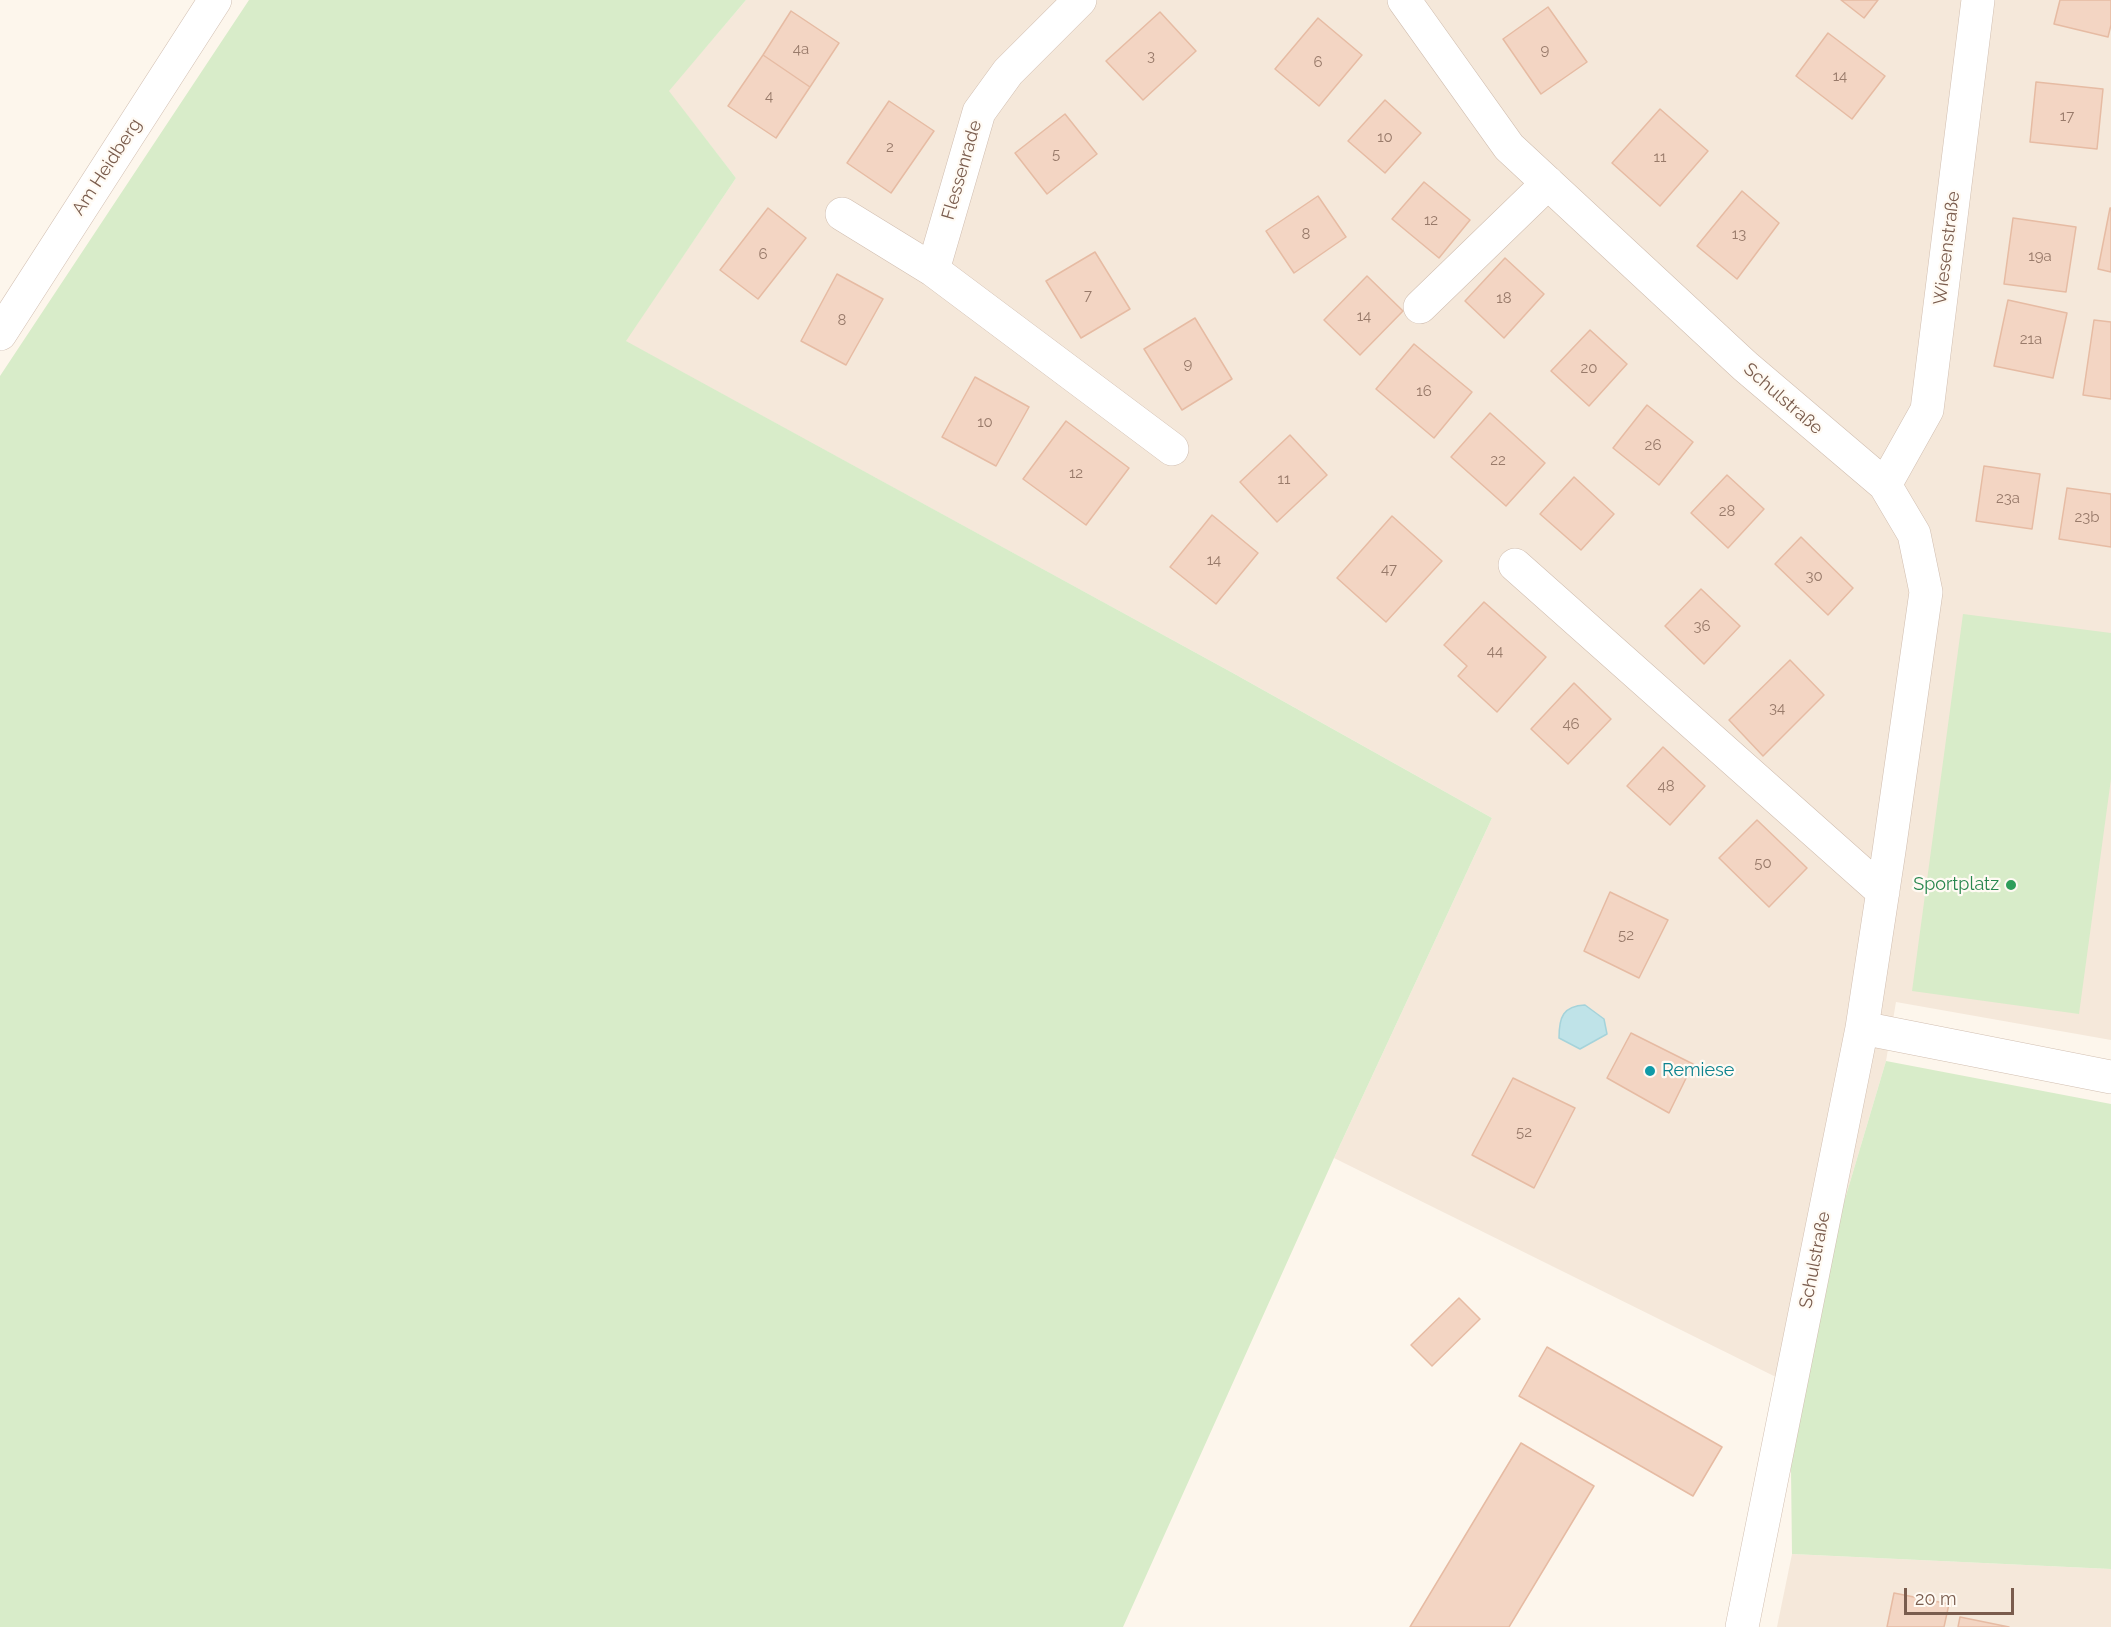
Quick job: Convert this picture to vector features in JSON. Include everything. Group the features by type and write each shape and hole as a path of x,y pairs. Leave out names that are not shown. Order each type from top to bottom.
{"street":[{"name":"Am Heidberg","path":"0,334 215,0"},
{"name":"Flessenrade","path":"933,270 979,112 1008,72 1080,0"},
{"name":"Schulstraße","path":"1404,0 1509,147 1745,366 1885,485 1914,534 1926,592 1862,1028 1742,1627"},
{"name":"Wiesenstraße","path":"1885,485 1927,410 1978,0"},
{"path":"1420,307 1548,183"},
{"path":"842,214 933,270 1172,449"},
{"path":"1515,565 1883,892"},
{"path":"1862,1028 2111,1077"}],"shaded area":[{"path":"746,0 2111,0 2111,1040 1896,1002 1886,1061 1790,1384 1334,1158 1492,818 1231,672 625,341 736,178 668,91"},
{"path":"1792,1554 2111,1569 2111,1627 1777,1627"}],"green space":[{"path":"249,0 746,0 669,91 736,178 626,341 1231,672 1492,818 1334,1158 1123,1627 0,1627 0,376"},
{"name":"Sportplatz","path":"1963,614 2111,633 2111,779 2079,1014 1912,991"},
{"path":"1886,1061 2111,1104 2111,1569 1792,1554 1790,1384"}],"water":[{"path":"1585,1005 1604,1019 1607,1034 1580,1049 1559,1038 1559,1031 1561,1019 1567,1010"}],"building":[{"path":"1841,0 1878,0 1864,18"},
{"path":"2060,0 2111,0 2111,25 2108,37 2054,24"},
{"path":"1548,7 1587,62 1541,94 1503,39"},
{"path":"791,11 839,43 810,87 763,55"},
{"path":"1160,12 1196,51 1143,100 1106,61"},
{"path":"1318,18 1362,55 1319,106 1275,69"},
{"path":"1828,33 1885,76 1852,119 1796,76"},
{"path":"763,55 810,87 776,138 728,106"},
{"path":"2036,82 2103,89 2097,149 2030,142"},
{"path":"1385,100 1421,133 1385,173 1348,141"},
{"path":"889,101 934,131 891,193 847,163"},
{"path":"1660,109 1708,151 1660,206 1612,163"},
{"path":"1065,114 1097,154 1047,194 1015,153"},
{"path":"1424,182 1470,220 1439,258 1392,219"},
{"path":"1742,191 1779,223 1737,279 1697,246"},
{"path":"1318,196 1346,237 1294,273 1266,231"},
{"path":"768,208 806,238 758,299 720,270"},
{"path":"2111,208 2111,272 2098,269"},
{"path":"2013,218 2076,227 2066,292 2004,284"},
{"path":"1095,252 1130,309 1081,338 1046,281"},
{"path":"1505,258 1544,294 1504,338 1465,301"},
{"path":"837,274 883,299 846,365 801,341"},
{"path":"1367,276 1403,311 1360,355 1324,320"},
{"path":"2008,300 2067,313 2053,378 1994,366"},
{"path":"1195,318 1232,379 1182,410 1144,349"},
{"path":"2094,320 2111,322 2111,399 2083,395"},
{"path":"1590,330 1627,364 1589,406 1551,371"},
{"path":"1414,344 1472,392 1434,438 1376,389"},
{"path":"975,377 1029,407 996,466 942,437"},
{"path":"1647,405 1693,442 1659,485 1613,448"},
{"path":"1490,413 1545,463 1506,506 1451,457"},
{"path":"1066,421 1129,468 1086,525 1023,479"},
{"path":"1290,435 1327,475 1277,522 1240,482"},
{"path":"1984,466 2040,474 2032,529 1976,521"},
{"path":"1727,475 1764,509 1728,548 1691,513"},
{"path":"1574,477 1614,514 1581,550 1540,514"},
{"path":"2067,488 2111,494 2111,547 2059,539"},
{"path":"1212,515 1258,553 1216,604 1170,567"},
{"path":"1392,516 1442,561 1386,622 1337,578"},
{"path":"1801,537 1853,588 1828,615 1775,564"},
{"path":"1701,589 1740,626 1704,664 1665,626"},
{"path":"1484,602 1546,657 1497,712 1458,676 1467,666 1444,645"},
{"path":"1790,660 1824,695 1763,756 1729,720"},
{"path":"1574,683 1611,719 1568,764 1531,729"},
{"path":"1663,747 1705,786 1670,825 1627,786"},
{"path":"1757,820 1807,868 1769,907 1719,858"},
{"path":"1610,892 1668,920 1639,978 1584,951"},
{"name":"Remiese","path":"1631,1033 1693,1064 1669,1113 1607,1078"},
{"path":"1513,1078 1575,1108 1534,1188 1472,1155"},
{"path":"1459,1298 1480,1319 1432,1366 1411,1345"},
{"path":"1547,1347 1722,1447 1693,1496 1519,1396"},
{"path":"1521,1443 1594,1486 1509,1627 1410,1627"},
{"path":"1894,1593 1949,1604 1944,1627 1887,1627"},
{"path":"1960,1617 2009,1627 1958,1627"}],"place":[{"name":"Sportplatz","path":"2011,885"},
{"name":"Remiese","path":"1650,1071"}]}
